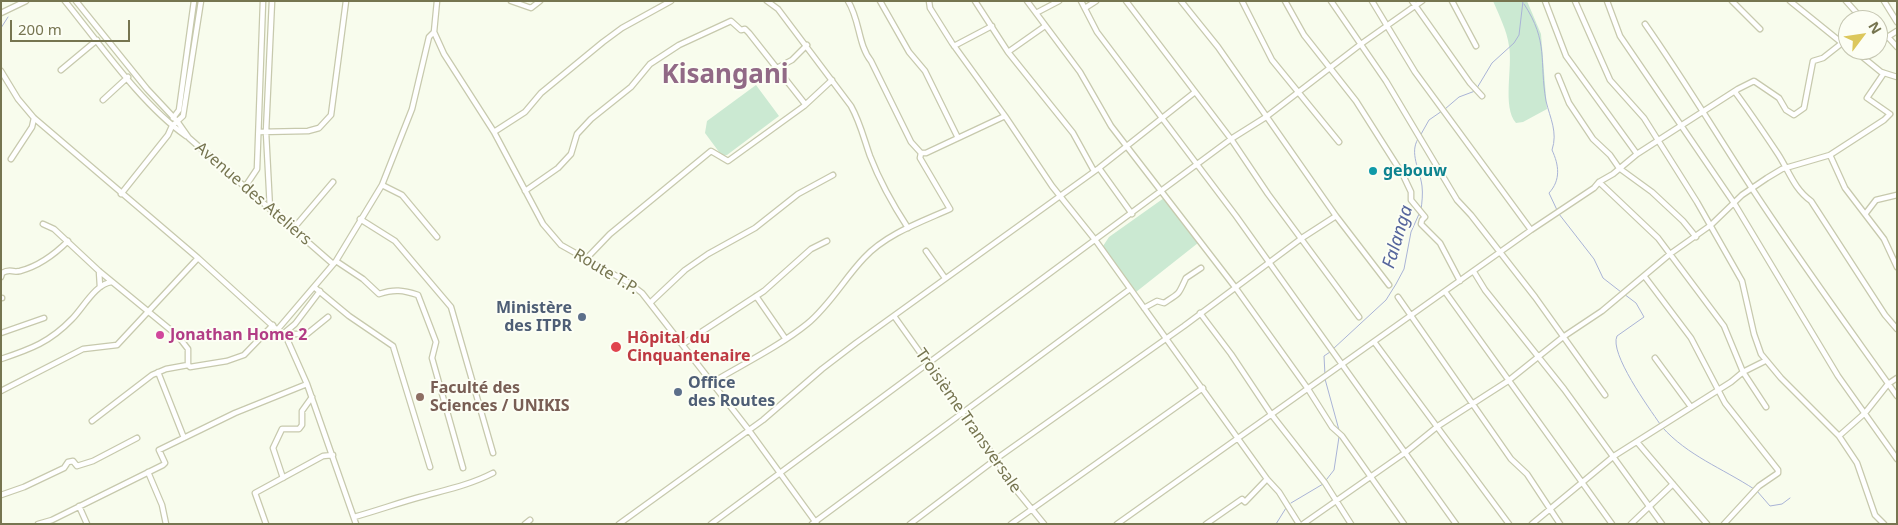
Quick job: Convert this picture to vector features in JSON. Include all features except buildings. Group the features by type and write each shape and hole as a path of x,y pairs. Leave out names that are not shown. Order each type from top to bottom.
{"street":[{"path":"8,1 10,8"},
{"path":"1,13 26,1"},
{"path":"65,1 170,124 189,138"},
{"name":"Avenue des Ateliers","path":"76,1 146,89 176,119 189,138 293,229 334,263 363,279 379,294 393,289 418,295 436,342 431,354 463,468"},
{"path":"176,119 194,1"},
{"path":"121,194 168,135 170,124 183,116 201,1"},
{"path":"259,132 308,131 320,128 331,115 346,1"},
{"path":"278,329 334,263 352,237 360,219 382,185 412,109 429,37 434,32 437,1"},
{"path":"511,1 531,8 540,1"},
{"path":"494,132 525,112 548,88 603,42 622,28 671,1"},
{"path":"767,1 778,9 807,45 859,120 875,169 891,203 908,228"},
{"path":"848,1 861,31 864,52 871,61 911,142 921,152 926,153 1005,116"},
{"path":"880,1 906,47 924,71 958,138"},
{"path":"929,1 930,8 954,46 1060,196 1096,241 1287,504 1299,524"},
{"path":"975,1 1008,52 1073,133 1097,170 1132,214"},
{"path":"1027,1 1080,72 1103,114 1127,148 1234,287 1308,389 1332,427 1342,436 1404,524"},
{"path":"1036,14 1059,1"},
{"path":"1081,1 1097,32 1160,118 1198,165 1456,524"},
{"path":"1085,8 1096,1"},
{"path":"1126,1 1231,139 1268,194 1359,317"},
{"path":"1181,1 1218,47 1336,216 1390,285"},
{"path":"1242,1 1272,60 1339,142"},
{"path":"1286,1 1304,35 1356,101 1400,169 1411,192 1411,200 1425,217 1421,224 1440,243 1460,281"},
{"path":"1331,1 1361,44 1456,200 1472,215 1499,253 1535,297 1605,395"},
{"path":"1372,1 1415,72 1531,230"},
{"path":"1412,1 1482,96"},
{"path":"711,524 1096,241 1231,139 1266,117 1361,44 1422,1"},
{"path":"1452,1 1476,46"},
{"path":"1544,1 1566,56 1636,154"},
{"path":"1575,1 1610,80 1644,118 1711,225 1745,286 1754,334 1765,361 1839,436 1857,463 1875,515 1884,524"},
{"path":"1607,1 1620,36 1734,203 1838,376 1897,459"},
{"path":"1732,1 1760,29"},
{"path":"1790,1 1838,40"},
{"path":"1884,1 1897,22"},
{"path":"245,187 257,169 263,2 272,3 266,132 270,209"},
{"path":"525,191 558,168 571,154 577,134 591,119 631,87 646,68 679,45 723,22 731,21 741,30 745,29 775,69 805,104"},
{"path":"1645,24 1752,188 1851,334 1897,396"},
{"path":"954,46 992,26"},
{"path":"1008,52 1046,26"},
{"name":"Route T.P.","path":"434,32 444,54 494,132 543,224 561,245 629,283 650,303 748,429 815,523"},
{"path":"62,70 97,40"},
{"path":"775,69 792,60 807,45"},
{"path":"1117,524 1322,378 1330,375 1446,293 1531,230 1594,188 1599,182 1613,174 1636,154 1735,92 1754,81 1779,98 1786,110 1794,115 1804,108 1813,61 1823,58 1838,46"},
{"path":"1865,60 1884,73 1897,77"},
{"path":"2,73 18,99 34,118 198,258 283,334 294,352 312,397 356,524"},
{"path":"1303,524 1406,452 1438,426 1540,358 1563,337 1624,294 1670,254 1711,225 1752,188 1784,166 1830,155 1884,120 1890,114 1867,98 1884,73"},
{"path":"1558,76 1569,103 1587,132 1619,168 1652,192 1683,221 1696,237"},
{"path":"103,100 128,77"},
{"path":"586,259 610,234 711,151 728,161 805,104 832,80"},
{"path":"619,524 763,420 822,369 945,278 1127,148 1160,118 1194,92"},
{"path":"1735,92 1784,166 1795,187 1811,201 1884,315 1897,329"},
{"path":"10,159 32,127 34,118"},
{"path":"712,382 785,338 821,312 832,298 840,283 864,257 908,228 950,209 920,158 921,152"},
{"path":"1830,155 1846,188 1884,239 1897,267"},
{"path":"650,303 685,270 708,254 755,228 798,194 833,175"},
{"path":"293,229 333,182"},
{"path":"1599,182 1646,225 1724,326 1743,372 1766,407"},
{"path":"382,185 402,195 437,237"},
{"path":"1866,213 1876,200 1897,195"},
{"path":"910,524 996,459 1302,238 1336,216"},
{"path":"360,219 395,241 451,307 493,452"},
{"path":"42,224 54,229 99,271 150,312 184,343 190,354 188,365"},
{"path":"1,277 2,273 9,269 21,271 43,261 52,256 68,241"},
{"path":"683,344 756,296 810,249 826,241"},
{"path":"926,251 945,278"},
{"path":"1,391 84,349 117,345 150,312 198,258"},
{"path":"1144,308 1155,301 1164,302 1178,293 1182,290 1184,280 1201,268"},
{"path":"99,271 100,287"},
{"path":"1474,272 1485,290 1540,358 1614,456 1662,524"},
{"path":"1645,277 1691,338 1717,389 1745,430 1778,470 1778,473 1756,490 1724,524"},
{"path":"1,359 43,344 71,320 100,287 112,282"},
{"path":"314,287 349,316 393,346 430,468"},
{"path":"815,523 1130,290"},
{"path":"283,334 295,324 320,291"},
{"path":"1446,293 1508,381 1562,450 1582,483 1612,524"},
{"path":"756,296 785,338"},
{"path":"1398,297 1511,459 1527,474 1560,524"},
{"path":"1200,313 1231,354 1271,414 1324,481 1351,524"},
{"name":"Troisième Transversale","path":"894,316 996,459 1012,485 1044,524"},
{"path":"283,334 307,334 328,317"},
{"path":"1,333 44,318"},
{"path":"92,420 158,372 188,365 190,367 227,361 244,355 273,324"},
{"path":"1375,342 1509,524"},
{"path":"1656,358 1691,407"},
{"path":"1532,524 1549,507 1614,456 1660,425 1731,382 1743,372 1765,361"},
{"path":"158,372 184,438"},
{"path":"1839,436 1865,413 1888,384 1897,378"},
{"path":"38,524 52,520 165,463 159,450 236,413 307,384"},
{"path":"1011,524 1203,388"},
{"path":"283,478 273,448 282,429 299,429 302,426 302,411 312,397"},
{"path":"1,495 24,487 64,468 68,462 72,461 77,466 87,463 136,438"},
{"path":"1637,442 1707,524"},
{"path":"266,524 255,493 323,456 333,455"},
{"path":"148,472 162,505 166,524"},
{"path":"354,517 438,494 455,486 472,484 493,473"},
{"path":"1206,524 1242,499 1245,502 1267,479"},
{"path":"1631,524 1673,484"},
{"path":"79,506 87,524"},
{"path":"525,524 530,520"}],"green space":[{"path":"1493,1 1527,1 1541,34 1547,109 1523,122 1516,123 1512,116 1509,97 1509,46 1505,29"},
{"path":"756,85 779,116 727,155 722,156 705,133 707,121"},
{"path":"1164,198 1198,243 1136,292 1103,246 1109,237"}],"waterway":[{"name":"Falanga","path":"1477,88 1492,63 1514,43 1519,35 1523,1"},
{"path":"1524,4 1537,30 1542,52 1546,101 1554,131 1552,150 1558,172 1556,183 1549,193 1557,210"},
{"path":"1,28 8,17"},
{"name":"Falanga","path":"1445,109 1459,97 1475,91"},
{"name":"Falanga","path":"1420,136 1429,120 1442,111"},
{"name":"Falanga","path":"1418,139 1415,156 1422,186 1421,210"},
{"name":"Falanga","path":"1333,349 1386,300 1404,269 1411,232 1419,214"},
{"path":"1559,214 1594,259 1603,278 1621,292"},
{"path":"1624,294 1636,303 1644,317 1617,336 1616,344 1619,355 1639,394 1660,424"},
{"name":"Falanga","path":"1325,375 1324,356 1330,352"},
{"name":"Falanga","path":"1325,379 1339,430"},
{"path":"1662,427 1694,454 1754,489"},
{"name":"Falanga","path":"1291,503 1323,484 1334,470 1339,437"},
{"path":"1757,491 1770,506 1782,504 1790,498"},
{"name":"Falanga","path":"1276,524 1286,508"}],"place":[{"name":"gebouw","path":"1373,171"},
{"name":"Ministère des ITPR","path":"582,317"},
{"name":"Jonathan Home 2","path":"160,335"},
{"name":"Hôpital du Cinquantenaire","path":"616,347"},
{"name":"Office des Routes","path":"678,392"},
{"name":"Faculté des Sciences / UNIKIS","path":"420,397"}],"district":[{"name":"Kisangani","path":"725,76"}]}
